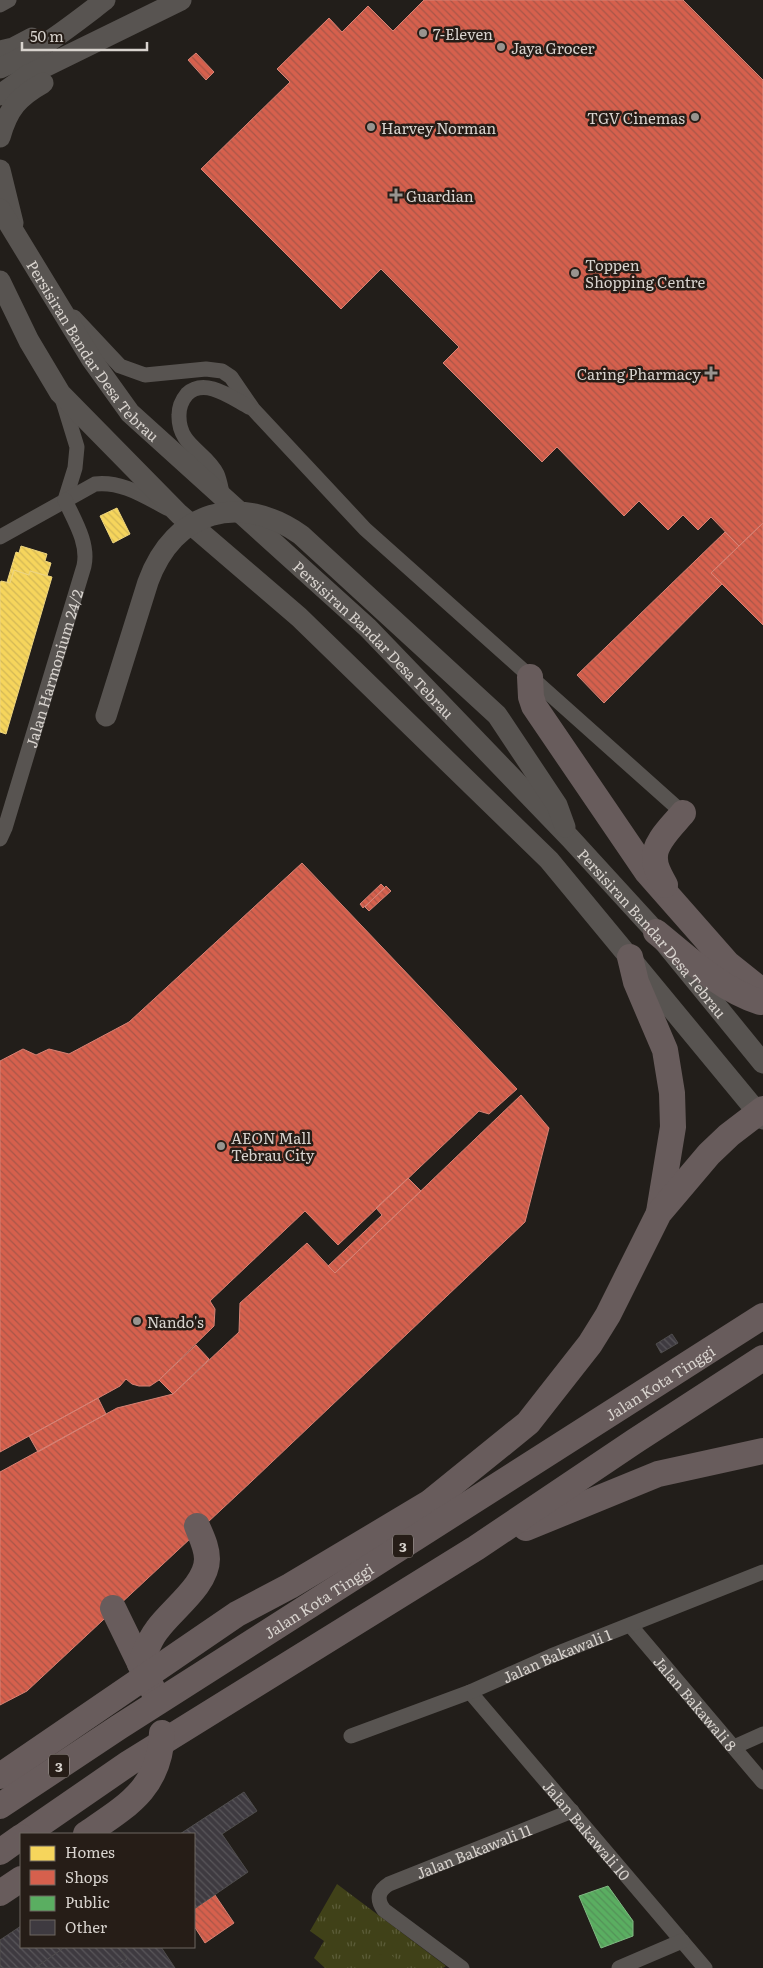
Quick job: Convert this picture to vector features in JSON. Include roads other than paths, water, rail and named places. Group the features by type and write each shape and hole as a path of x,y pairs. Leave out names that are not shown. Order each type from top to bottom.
{"highway":[{"path":"530,677 531,697 534,706 647,872 728,964 763,990"},
{"path":"670,900 654,854 683,812"},
{"path":"656,932 723,985 746,998 763,1003"},
{"path":"630,957 636,982 665,1050 672,1093 673,1127 659,1213"},
{"path":"0,1776 238,1614 290,1586 429,1503 528,1423 590,1344 608,1315 659,1213 709,1154 729,1135 761,1114"},
{"name":"Jalan Kota Tinggi","path":"0,1806 119,1727 763,1316"},
{"name":"3","path":"27,1833 129,1763 476,1548 763,1358"},
{"path":"476,1548 658,1474 763,1451"},
{"path":"140,1664 154,1633 194,1588 203,1575 207,1559 204,1542 197,1526"},
{"path":"119,1727 149,1694 244,1627 290,1586"},
{"path":"87,1833 136,1798 152,1777 162,1748 162,1724 159,1705 113,1608"},
{"path":"0,1852 20,1838"},
{"path":"0,1893 20,1880"}],"main road":[{"path":"0,51 13,48 105,0"},
{"path":"0,68 16,62 41,47 105,0"},
{"path":"0,95 28,75 181,0"},
{"path":"0,137 11,109 26,92 99,51 117,32"},
{"path":"0,170 17,239"},
{"name":"Persisiran Bandar Desa Tebrau","path":"0,209 92,360 130,413 368,628 570,838 656,932 763,1063"},
{"name":"Persisiran Bandar Desa Tebrau","path":"0,281 28,341 60,393 180,514 298,617 549,860 761,1114"},
{"path":"106,716 148,582 160,558 174,540 197,521 214,514 240,512 266,515 289,526 301,535 497,715 557,805 570,838"}],"street":[{"path":"0,5 9,0"},
{"path":"52,292 120,366 145,375 196,369 214,369 222,371 231,377 253,409 364,529 683,812"},
{"path":"223,496 217,473 182,435 179,413 182,401 196,388 206,387 220,391 253,409"},
{"path":"60,393 77,447 75,468 66,500"},
{"path":"0,537 95,484 105,483 130,488 180,514"},
{"name":"Jalan Harmonium 24/2","path":"0,838 5,828 84,566 86,554 84,543 66,500"},
{"name":"Jalan Bakawali 1","path":"351,1736 470,1692 551,1656 763,1572"},
{"name":"Jalan Bakawali 8","path":"630,1625 763,1782"},
{"name":"Jalan Bakawali 10","path":"470,1692 705,1968"},
{"path":"734,1747 763,1734"},
{"name":"Jalan Bakawali 11","path":"462,1968 384,1910 379,1903 382,1888 572,1811"},
{"path":"619,1968 682,1941"}],"place":[{"name":"7-Eleven","path":"423,33"},
{"name":"Jaya Grocer","path":"501,47"},
{"name":"TGV Cinemas","path":"695,117"},
{"name":"Harvey Norman","path":"371,127"},
{"name":"Guardian","path":"396,195"},
{"name":"Toppen Shopping Centre","path":"575,273"},
{"name":"Caring Pharmacy","path":"711,373"},
{"name":"AEON Mall Tebrau City","path":"221,1146"},
{"name":"Nando's","path":"137,1321"}]}
